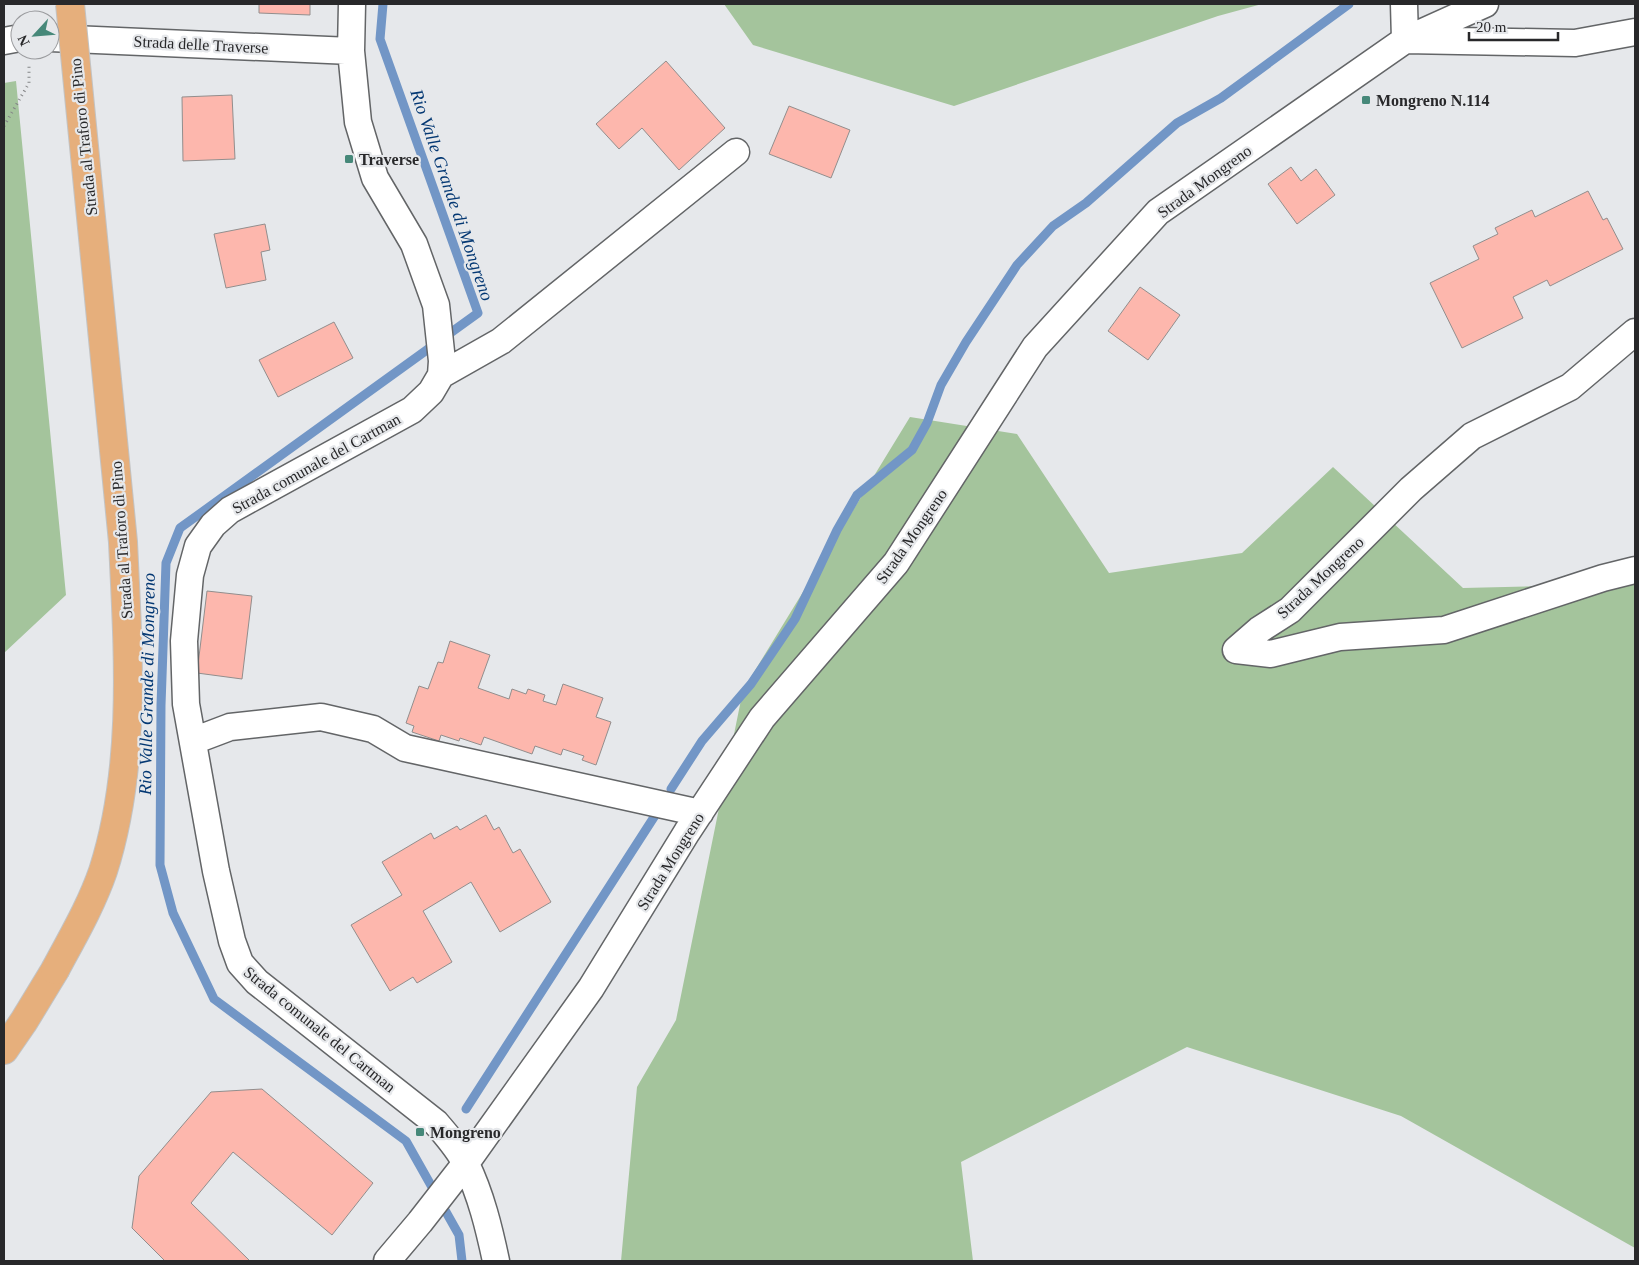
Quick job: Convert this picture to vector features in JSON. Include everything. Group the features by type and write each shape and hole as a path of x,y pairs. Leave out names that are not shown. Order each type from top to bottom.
{"main road":[{"name":"Strada al Traforo di Pino","path":"4,1050 55,970 81,922 103,871 115,820 122,774 128,703 123,542 70,4"}],"street":[{"path":"352,4 351,51 358,122 375,178 414,244 436,305 442,368 501,341 736,152"},
{"path":"1404,4 1405,40 1575,43 1635,32"},
{"name":"Strada Mongreno","path":"388,1261 458,1173 590,988 762,718 896,563 1035,347 1158,212 1405,40 1485,4"},
{"name":"Strada delle Traverse","path":"60,38 351,51"},
{"name":"Strada Mongreno","path":"1635,332 1570,387 1472,436 1411,489 1290,610 1259,630 1236,650 1271,654 1340,637 1444,630 1603,578 1635,570"},
{"name":"Strada comunale del Cartman","path":"442,368 431,392 412,410 230,510 213,525 198,546 190,575 184,642 186,704 216,871 232,941 240,964 257,982 443,1131 458,1173"},
{"path":"193,741 230,727 321,717 373,729 405,748 700,813"},
{"path":"458,1173 488,1221 496,1261"}],"path":[{"path":"4,126 29,83 26,60"}],"green space":[{"path":"724,4 1262,4 1218,16 954,106 753,45"},
{"path":"16,81 66,595 4,653 4,83"},
{"path":"910,417 1017,434 1109,573 1242,553 1333,467 1463,588 1635,584 1635,1248 1401,1116 1187,1047 961,1162 973,1261 621,1261 637,1087 676,1020 743,690"}],"building":[{"path":"259,4 310,4 310,15 259,13"},
{"path":"666,61 725,128 679,170 642,128 619,149 596,124"},
{"path":"232,95 235,159 183,161 182,97"},
{"path":"789,106 850,130 831,178 769,154"},
{"path":"1291,167 1301,181 1316,169 1335,195 1297,224 1268,184"},
{"path":"1588,191 1603,220 1607,218 1623,249 1550,286 1547,280 1513,297 1523,318 1462,348 1430,283 1479,259 1473,246 1498,234 1495,228 1532,210 1535,217"},
{"path":"265,224 270,250 261,252 266,280 226,288 214,234"},
{"path":"1140,287 1180,315 1148,360 1108,331"},
{"path":"334,322 353,358 278,397 259,360"},
{"path":"207,591 252,596 242,679 197,673"},
{"path":"450,641 490,655 478,688 509,699 512,689 526,694 528,689 545,695 543,701 556,705 563,684 603,698 596,717 611,722 596,765 582,760 584,756 563,749 561,755 535,746 532,754 484,737 481,745 460,738 459,741 441,735 439,741 412,732 414,726 406,723 419,686 428,689 438,662 443,663"},
{"path":"486,815 494,830 499,827 513,853 520,849 551,902 500,932 471,882 423,911 452,962 417,983 413,977 390,991 351,925 402,895 382,862 431,833 434,839 457,826 460,830"},
{"path":"262,1089 373,1183 332,1235 233,1152 191,1203 250,1261 165,1261 132,1228 139,1176 211,1092"}],"waterway":[{"name":"Rio Valle Grande di Mongreno","path":"383,4 380,39 478,313 180,528 166,563 161,705 160,865 173,913 214,999 406,1141 459,1235 462,1261"},
{"path":"671,789 702,741 751,684 795,619 837,530 857,495 912,450 927,423 941,385 966,342 1017,265 1053,226 1086,203 1177,123 1221,98 1349,4"},
{"path":"466,1109 656,814"}],"place":[{"name":"Mongreno N.114","path":"1366,100"},
{"name":"Traverse","path":"349,159"},
{"name":"Mongreno","path":"420,1132"}]}
